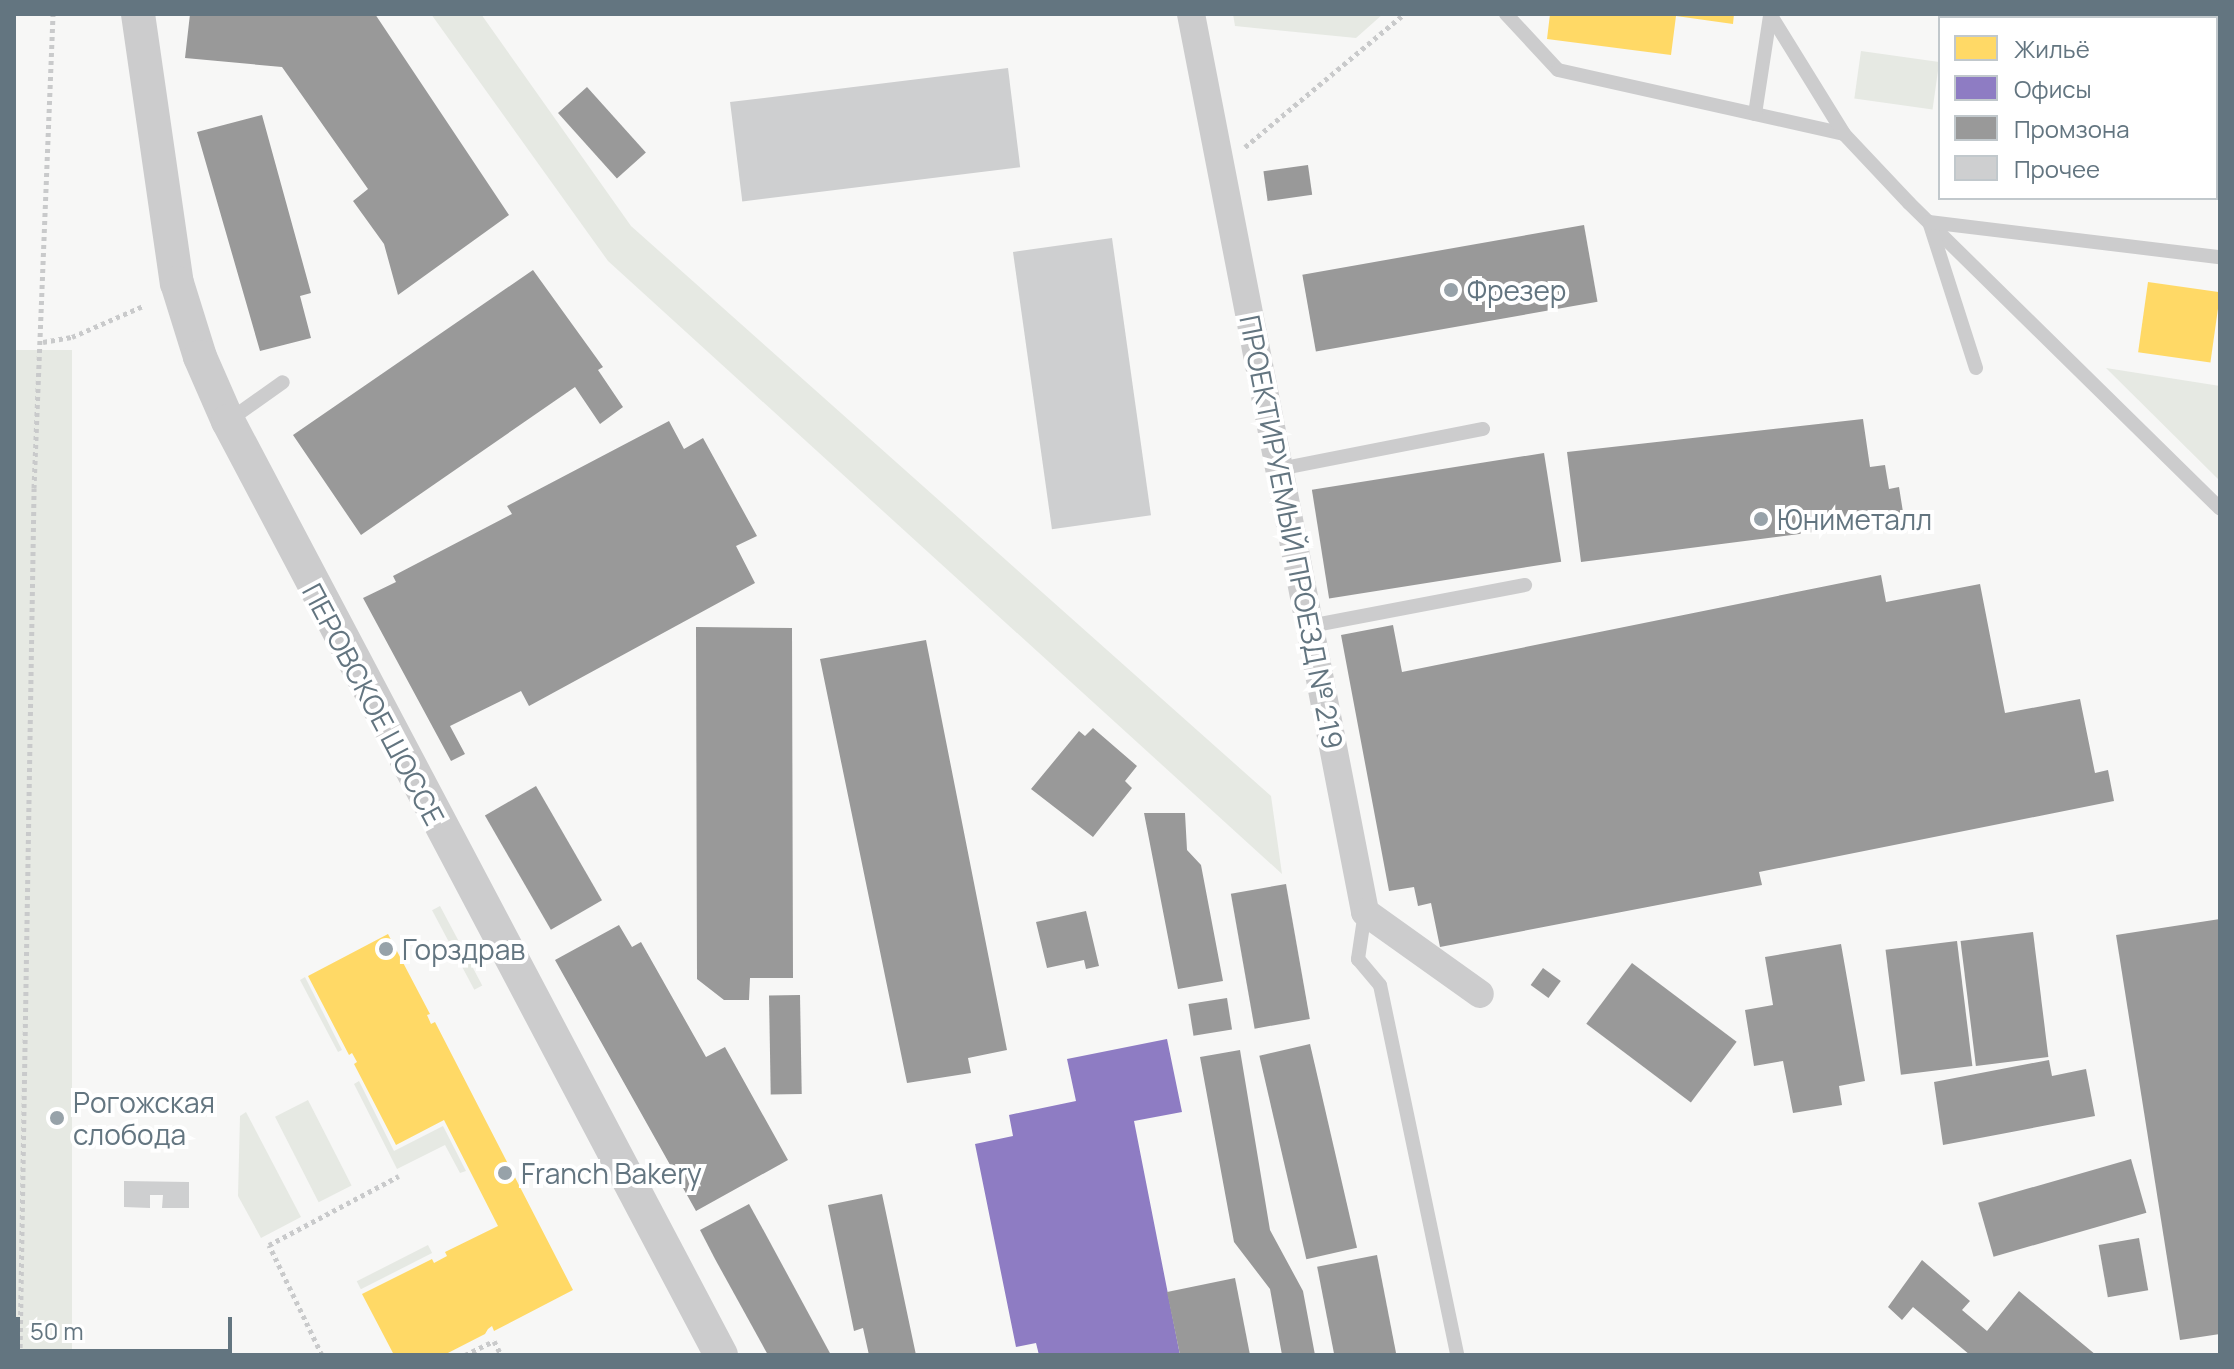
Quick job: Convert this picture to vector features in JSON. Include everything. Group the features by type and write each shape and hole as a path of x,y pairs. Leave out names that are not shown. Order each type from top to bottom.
{"street":[{"name":"ПЕРОВСКОЕ ШОССЕ","path":"138,14 177,283 200,357 228,421 721,1355"},
{"name":"ПРОЕКТИРУЕМЫЙ ПРОЕЗД № 219","path":"1191,14 1273,402 1279,469 1365,912"},
{"path":"1365,912 1480,994"}],"lane":[{"path":"1506,14 1558,70 1844,134"},
{"path":"1755,114 1770,15"},
{"path":"1770,15 1844,134 2220,509"},
{"path":"1929,222 2220,257"},
{"path":"1929,222 1976,368"},
{"path":"228,421 283,382"},
{"path":"1279,469 1483,429"},
{"path":"1310,626 1525,585"},
{"path":"1365,912 1358,959 1380,985 1457,1355"}],"path":[{"path":"20,1355 33,520 53,14"},
{"path":"1232,157 1404,14"},
{"path":"42,342 72,337 143,306"},
{"path":"322,1355 269,1245 399,1176"},
{"path":"465,1355 494,1341 501,1355"}],"shaded area":[{"path":"431,14 481,14 631,226 1271,796 1282,874 608,261"},
{"path":"1233,14 1383,14 1356,38 1235,26"},
{"path":"1861,51 1938,62 1933,110 1854,99"},
{"path":"14,350 72,350 72,1355 14,1355"},
{"path":"2106,368 2220,386 2220,481"},
{"path":"440,906 482,985 474,990 432,910"},
{"path":"305,977 342,1050 338,1052 300,980"},
{"path":"359,1081 394,1151 443,1126 466,1171 460,1173 445,1145 397,1169 354,1084"},
{"path":"308,1100 352,1186 319,1202 275,1117"},
{"path":"246,1112 301,1217 261,1238 238,1196 240,1116"},
{"path":"428,1245 432,1253 361,1289 357,1281"}],"building: Жильё":[{"path":"1550,14 1734,14 1733,24 1676,16 1671,55 1547,39"},
{"path":"2029,14 2094,14 2094,16"},
{"path":"2148,282 2220,292 2210,362 2138,352"},
{"path":"388,934 430,1014 427,1015 431,1024 435,1022 573,1290 494,1331 492,1326 485,1334 444,1355 394,1355 362,1294 432,1259 434,1263 447,1256 445,1252 498,1226 444,1120 396,1145 354,1064 357,1062 352,1053 349,1055 308,976"}],"building: Офисы":[{"path":"1167,1039 1182,1112 1134,1121 1180,1355 1039,1355 1036,1343 1016,1347 975,1144 1013,1136 1009,1115 1076,1101 1067,1059"}],"building: Промзона":[{"path":"190,14 375,14 509,215 398,295 384,244 353,201 368,189 282,67 185,58"},
{"path":"587,87 646,152 617,178 558,113"},
{"path":"262,115 311,293 300,296 311,338 260,351 197,132"},
{"path":"1308,165 1312,195 1268,201 1263,171"},
{"name":"Фрезер","path":"1584,225 1598,302 1316,351 1302,275"},
{"path":"533,270 603,367 598,370 623,407 600,424 575,387 361,535 293,435"},
{"path":"1863,419 1870,467 1885,465 1889,489 1899,487 1903,512 1893,514 1893,522 1581,562 1567,452"},
{"path":"669,421 684,449 703,438 757,536 736,546 755,583 529,706 521,691 450,726 465,754 451,761 363,598 396,582 393,576 512,514 507,506"},
{"path":"1544,453 1561,562 1329,598 1312,490"},
{"path":"1881,575 1886,602 1980,584 2005,713 2080,699 2095,773 2108,770 2114,801 1759,872 1762,885 1440,947 1431,903 1418,906 1414,887 1389,891 1341,635 1393,625 1402,672"},
{"path":"696,627 792,628 793,978 750,978 749,1000 724,1000 697,979"},
{"path":"926,640 1007,1050 968,1058 971,1073 907,1083 820,659"},
{"path":"1093,728 1137,766 1125,781 1132,788 1093,837 1031,789 1079,731 1085,736"},
{"path":"536,786 602,900 551,930 485,816"},
{"path":"1144,813 1185,813 1187,850 1201,865 1223,981 1178,989"},
{"path":"1286,884 1310,1019 1255,1029 1231,894"},
{"path":"1086,911 1099,966 1086,969 1084,960 1047,968 1036,922"},
{"path":"2220,919 2220,1334 2180,1340 2116,935"},
{"path":"619,925 632,947 641,942 706,1057 725,1047 788,1160 696,1211 555,960"},
{"path":"2033,932 2048,1057 1976,1066 1961,941"},
{"path":"1957,941 1972,1066 1901,1075 1886,950"},
{"path":"1841,944 1865,1081 1839,1086 1842,1105 1793,1113 1783,1061 1754,1066 1745,1010 1773,1005 1765,957"},
{"path":"1632,963 1737,1042 1691,1103 1586,1024"},
{"path":"1543,968 1561,981 1548,998 1531,985"},
{"path":"800,995 802,1094 771,1095 769,996"},
{"path":"1227,998 1232,1030 1193,1036 1188,1004"},
{"path":"1310,1044 1357,1248 1306,1259 1259,1056"},
{"path":"1240,1050 1270,1230 1303,1291 1315,1355 1282,1355 1270,1289 1234,1242 1200,1057"},
{"path":"2049,1060 2052,1076 2086,1069 2095,1116 1943,1145 1934,1082"},
{"path":"2131,1159 2146,1213 1994,1257 1978,1203"},
{"path":"882,1194 916,1355 869,1355 863,1328 854,1331 828,1205"},
{"path":"749,1204 831,1355 768,1355 715,1259 700,1230"},
{"path":"2139,1238 2148,1290 2108,1297 2099,1245"},
{"path":"1377,1255 1396,1355 1334,1355 1317,1267"},
{"path":"1922,1260 1970,1301 1962,1310 1987,1331 2019,1291 2096,1355 1970,1355 1913,1307 1902,1320 1888,1307"},
{"path":"1235,1278 1250,1355 1180,1355 1167,1292"}],"building: Прочее":[{"path":"1008,68 1020,167 742,201 730,102"},
{"path":"1112,238 1151,515 1052,529 1013,252"},
{"path":"124,1181 189,1182 189,1208 162,1208 163,1195 150,1195 150,1208 124,1207"}],"place":[{"name":"Фрезер","path":"1451,290"},
{"name":"Юниметалл","path":"1761,519"},
{"name":"Горздрав","path":"386,949"},
{"name":"Рогожская слобода","path":"57,1118"},
{"name":"Franch Bakery","path":"505,1173"}]}
